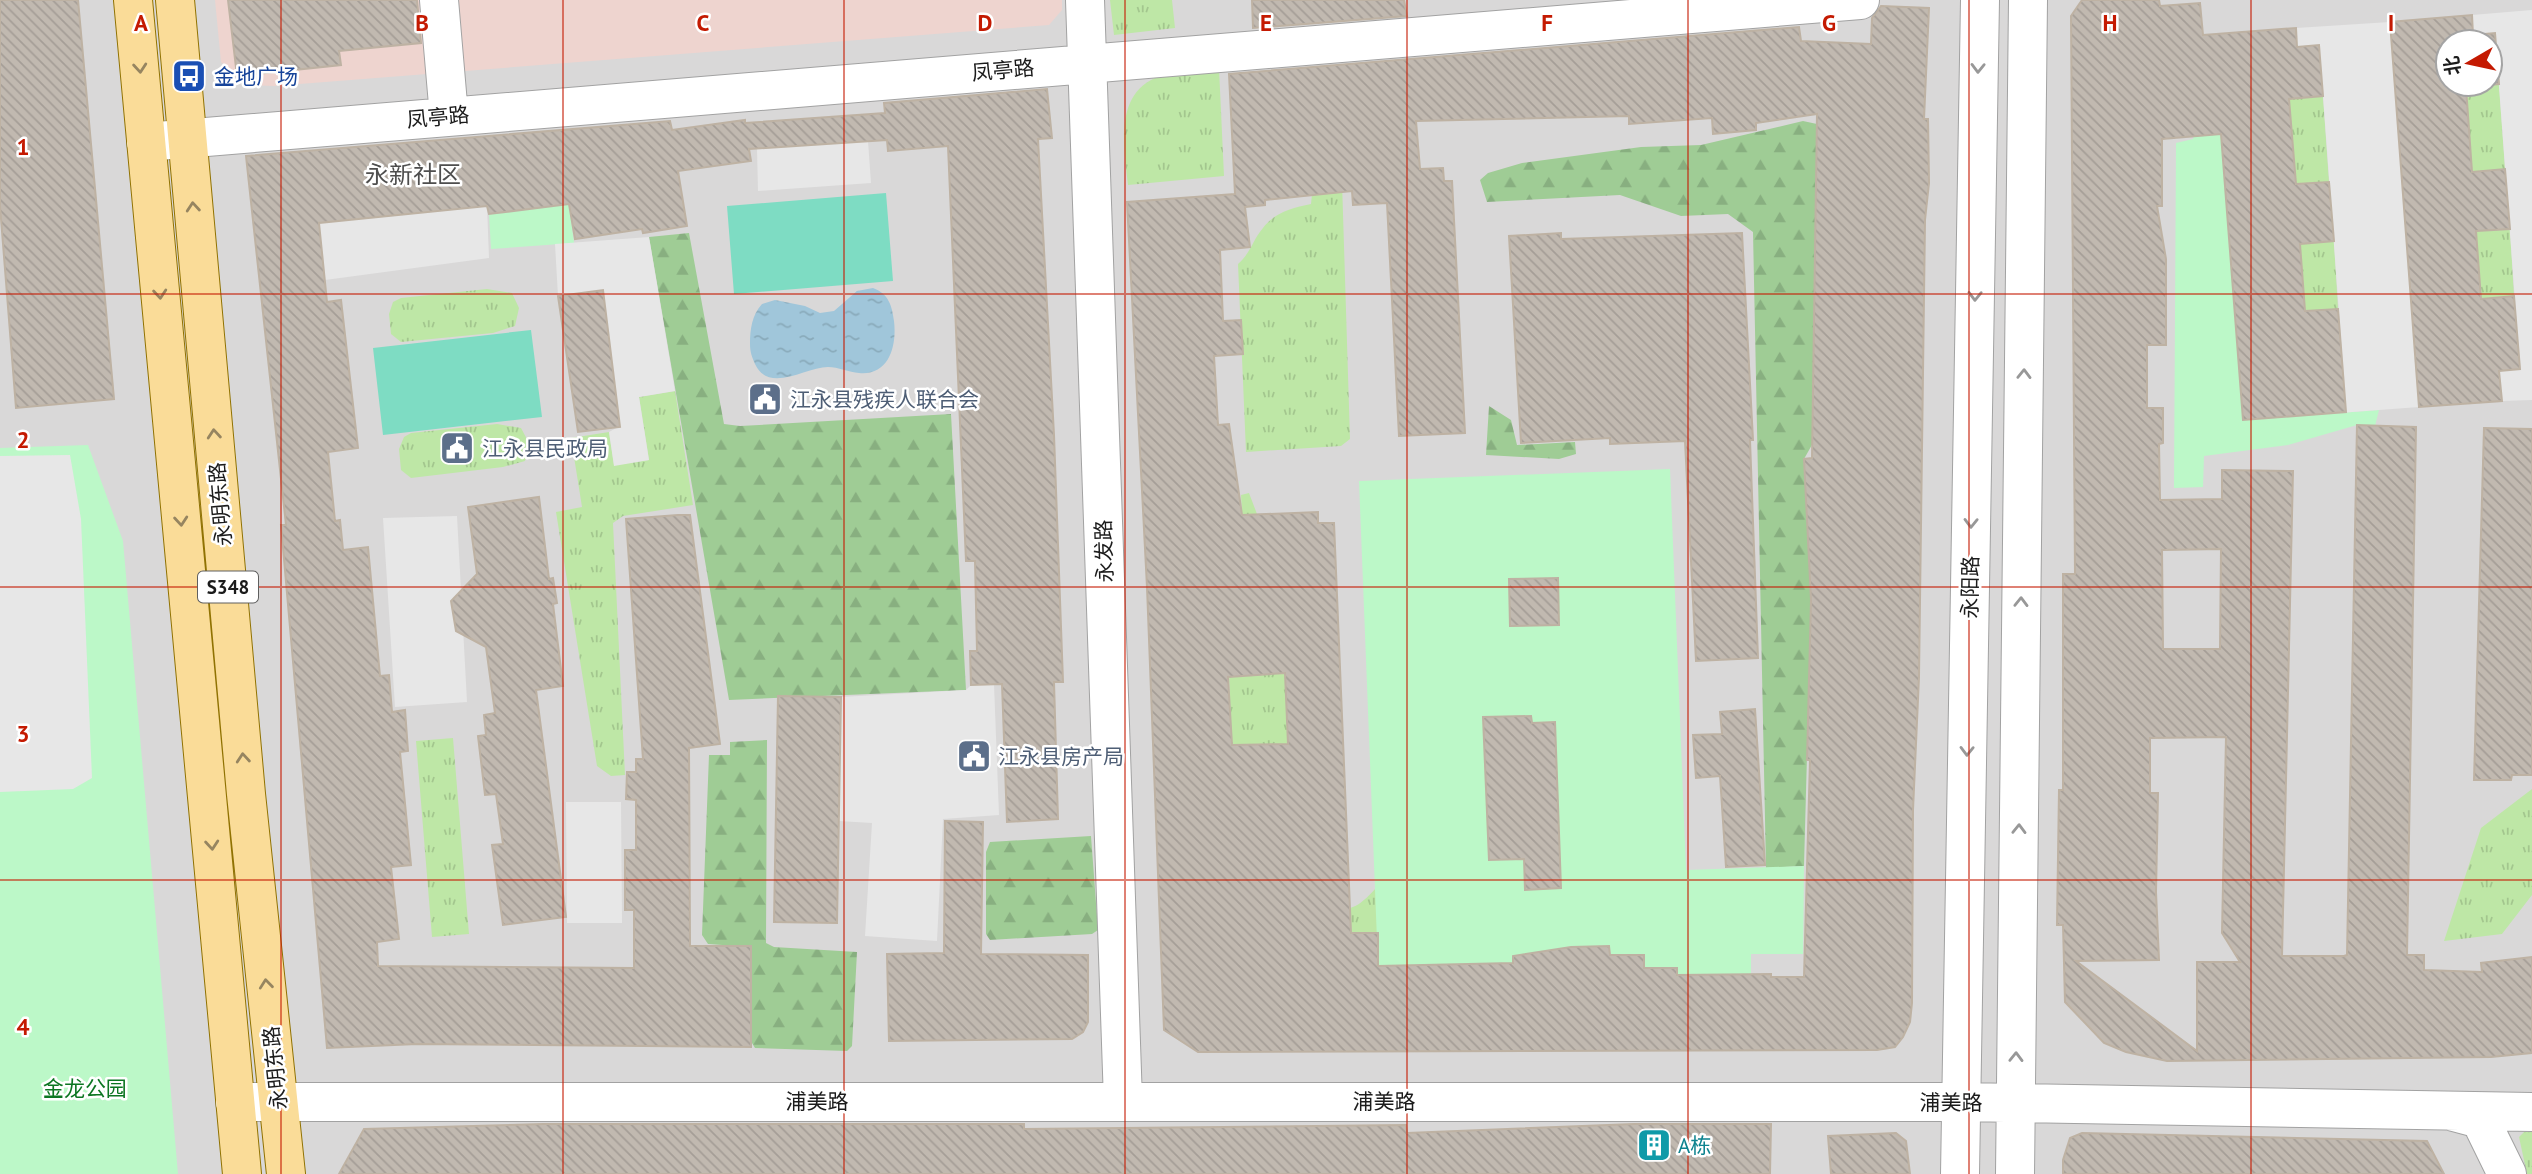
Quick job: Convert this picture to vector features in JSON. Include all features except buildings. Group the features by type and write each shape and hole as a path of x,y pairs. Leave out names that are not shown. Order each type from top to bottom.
{"main road":[{"name":"永明东路","path":"133,0 242,1174"},
{"name":"永明东路","path":"175,0 246,794 286,1174"}],"street":[{"path":"439,0 449,116"},
{"name":"永发路","path":"1085,0 1123,1101"},
{"name":"凤亭路","path":"146,142 1860,0"},
{"name":"永阳路","path":"1960,1174 1980,0"},
{"path":"2015,1174 2028,0"},
{"name":"浦美路","path":"235,1102 1961,1102 2532,1112"},
{"path":"2448,1110 2480,1119 2507,1174"}],"shaded area":[{"path":"0,0 2532,0 2532,1174 0,1174"},
{"path":"215,0 1062,0 1062,10 1049,25 274,86 245,85 221,62"},
{"path":"2532,10 2532,400 2502,401 2499,371 2520,368 2500,98 2504,98 2504,28 2473,28 2472,15"},
{"path":"2390,22 2419,407 2326,414 2344,381 2321,69 2319,46 2297,47 2296,28"},
{"path":"868,141 871,183 758,191 757,149"},
{"path":"487,206 489,258 325,280 319,223"},
{"path":"649,237 675,391 639,397 649,460 614,466 609,432 620,426 603,291 558,296 555,244"},
{"path":"70,455 81,519 92,778 73,789 0,792 0,456"},
{"path":"457,516 467,702 395,707 383,518"},
{"path":"994,684 999,815 943,819 937,941 865,936 872,823 839,821 841,697 966,690 971,685"},
{"path":"566,802 621,802 622,923 567,923"}],"green space":[{"path":"1110,0 1172,0 1175,28 1114,35"},
{"path":"1219,68 1224,176 1128,185 1124,140 1127,110 1133,97 1142,86 1162,75"},
{"path":"2209,82 2326,414 2379,410 2375,426 2357,425 2288,445 2204,456 2203,487 2174,488 2176,143 2193,139"},
{"path":"2323,96 2329,182 2296,184 2289,99"},
{"path":"2467,98 2500,98 2505,169 2472,172"},
{"path":"1803,121 1817,124 1813,443 1804,459 1811,608 1804,866 1766,868 1753,232 1728,214 1681,216 1620,195 1487,202 1480,180 1488,173 1522,163 1641,147 1701,145"},
{"path":"1342,181 1350,439 1341,446 1246,452 1238,264 1273,218 1291,209 1311,204 1313,184"},
{"path":"886,193 893,281 734,294 727,206"},
{"path":"569,204 574,243 491,249 489,214"},
{"path":"2510,229 2514,296 2481,299 2476,231"},
{"path":"689,233 724,424 740,426 951,414 966,690 729,700 649,237"},
{"path":"2334,241 2338,309 2305,311 2300,244"},
{"path":"487,289 512,293 519,308 515,326 493,333 401,342 391,334 389,314 393,302 401,298"},
{"path":"531,330 542,417 383,435 373,348"},
{"path":"675,391 693,505 623,516 613,523 625,775 611,776 597,766 556,512 582,507 571,438 609,432 614,465 649,460 639,397"},
{"path":"1489,406 1511,420 1517,445 1575,442 1576,454 1559,459 1486,455"},
{"path":"497,424 521,428 529,443 525,461 503,467 411,478 401,470 399,449 404,437 411,433"},
{"name":"金龙公园","path":"88,445 123,541 178,1174 0,1174 0,448"},
{"path":"1670,469 1686,870 1804,866 1803,954 1751,954 1751,976 1677,975 1677,968 1644,968 1644,955 1611,955 1609,946 1521,963 1378,966 1359,481"},
{"path":"1249,493 1257,514 1335,911 1358,904 1376,888 1378,933 1344,933 1251,744 1239,745 1238,920 1227,619 1245,570 1241,495"},
{"path":"453,738 469,934 432,937 416,741"},
{"path":"767,740 766,943 774,947 857,952 852,1046 847,1051 755,1048 752,1043 751,947 708,944 702,935 709,755 730,755 730,742"},
{"path":"2532,789 2532,895 2502,934 2444,941 2481,828"},
{"path":"1091,836 1098,930 1092,934 990,940 986,934 986,852 990,842"},
{"path":"2524,1132 2532,1132 2532,1174 2527,1174 2519,1137"}],"water":[{"path":"873,288 889,301 895,331 889,358 878,370 859,373 828,367 778,378 761,373 750,350 750,333 762,304 775,300 805,306 820,313 834,311 857,291"}],"place":[{"name":"金地广场","path":"189,76"},
{"name":"江永县残疾人联合会","path":"765,399"},
{"name":"江永县民政局","path":"457,448"},
{"name":"江永县房产局","path":"974,756"},
{"name":"A栋","path":"1654,1145"}],"district":[{"name":"永新社区","path":"413,174"}]}
